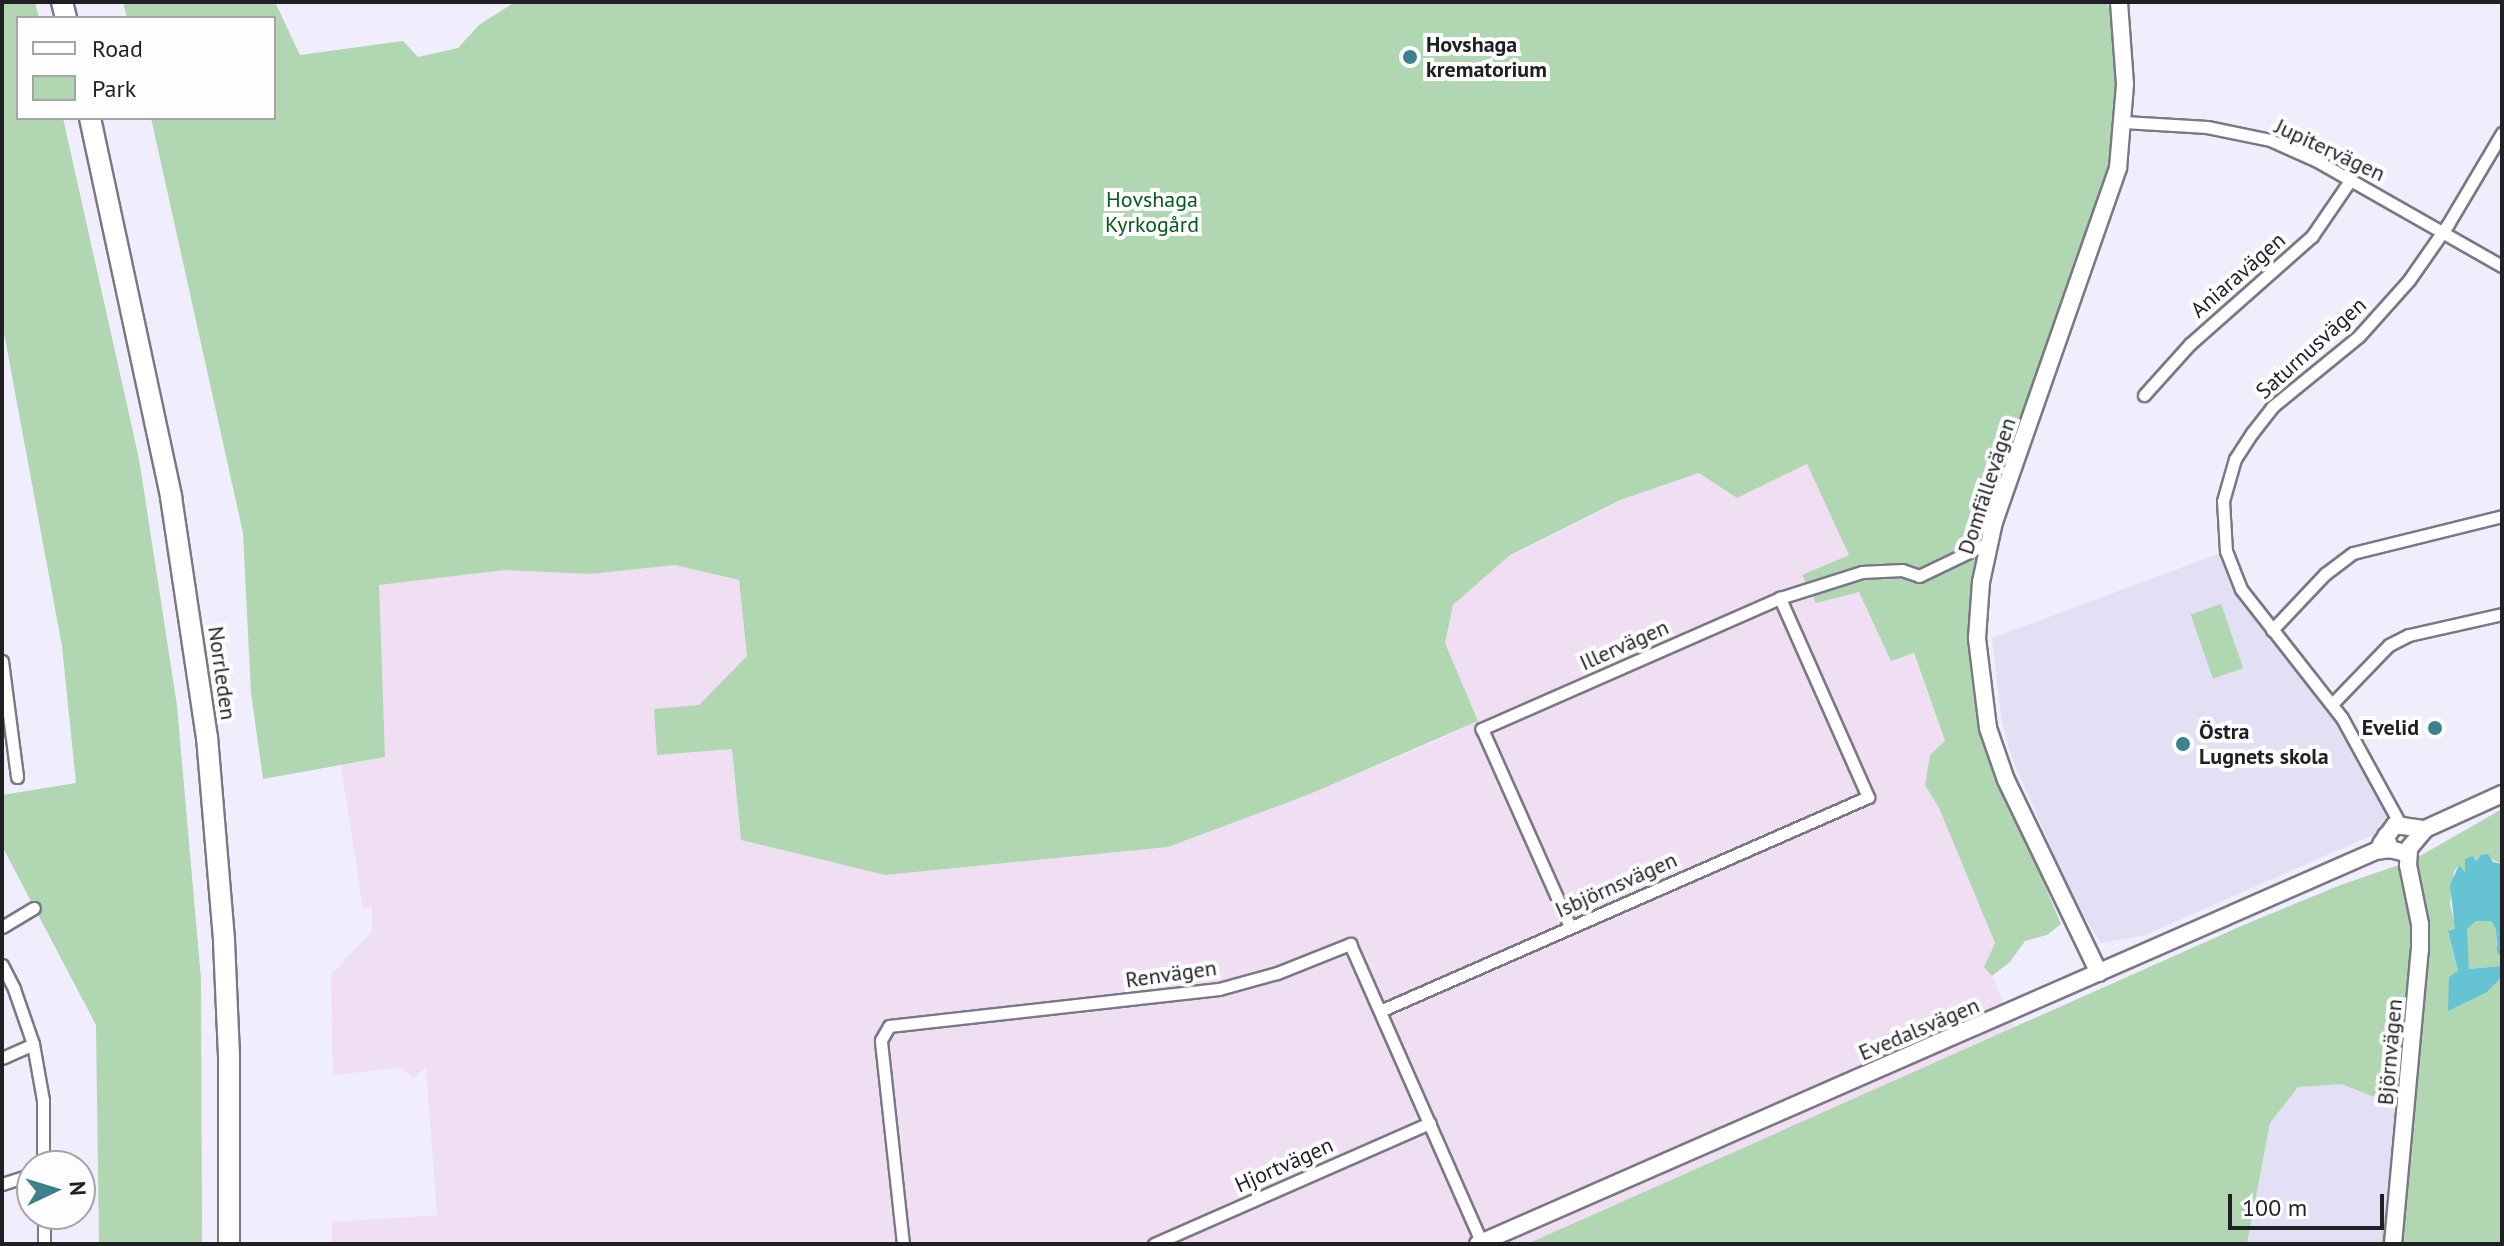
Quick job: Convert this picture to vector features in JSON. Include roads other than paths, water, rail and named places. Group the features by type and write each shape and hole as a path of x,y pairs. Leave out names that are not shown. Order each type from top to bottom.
{"highway":[{"name":"Norrleden","path":"80,120 159,484 194,723 216,1000 218,1244"},
{"name":"Norrleden","path":"90,120 169,482 207,737 224,941 229,1086 229,1244"}],"street":[{"name":"Domfällevägen","path":"2099,973 2006,780 1988,728 1977,638 1988,543 2105,213 2118,168 2124,122 2119,2"},
{"name":"Jupitervägen","path":"2124,122 2207,127 2270,140 2351,179 2502,266"},
{"name":"Saturnusvägen","path":"2400,841 2365,757 2332,704 2241,589 2226,551 2223,501 2235,459 2272,407 2326,367 2409,280 2444,230 2502,133"},
{"name":"Aniaravägen","path":"2144,395 2190,344 2312,236 2351,179"},
{"path":"2272,630 2325,574 2353,553 2502,516"},
{"path":"1780,598 1862,572 1902,570 1919,576 1988,543"},
{"name":"Isbjörnsvägen","path":"1380,1011 1868,797 1780,598"},
{"name":"Illervägen","path":"1570,927 1482,729 1780,598"},
{"path":"2332,704 2389,645 2409,635 2502,614"},
{"path":"2,661 6,723 17,777"},
{"name":"Evedalsvägen","path":"1480,1243 2502,794"},
{"name":"Björnvägen","path":"2393,1244 2420,950 2420,924 2400,841"},
{"path":"2,927 34,908"},
{"name":"Renvägen","path":"903,1244 881,1040 889,1026 1219,989 1277,973 1350,944 1480,1243"},
{"path":"2,965 14,989 33,1044 43,1100 43,1150"},
{"path":"2,1058 33,1044"},
{"name":"Hjortvägen","path":"1154,1244 1430,1123"}],"water":[{"path":"2488,854 2493,862 2502,864 2502,958 2497,952 2496,929 2491,921 2476,921 2467,929 2469,969 2500,966 2502,977 2487,992 2448,1011 2449,977 2458,971 2448,931 2455,929 2450,885 2459,865 2465,872 2465,859 2473,856 2476,862 2481,855"}],"place":[{"name":"Hovshaga krematorium","path":"1410,57"},
{"name":"Evelid","path":"2435,728"},
{"name":"Östra Lugnets skola","path":"2183,744"}],"park label":[{"name":"Hovshaga Kyrkogård","path":"1152,212"}]}
